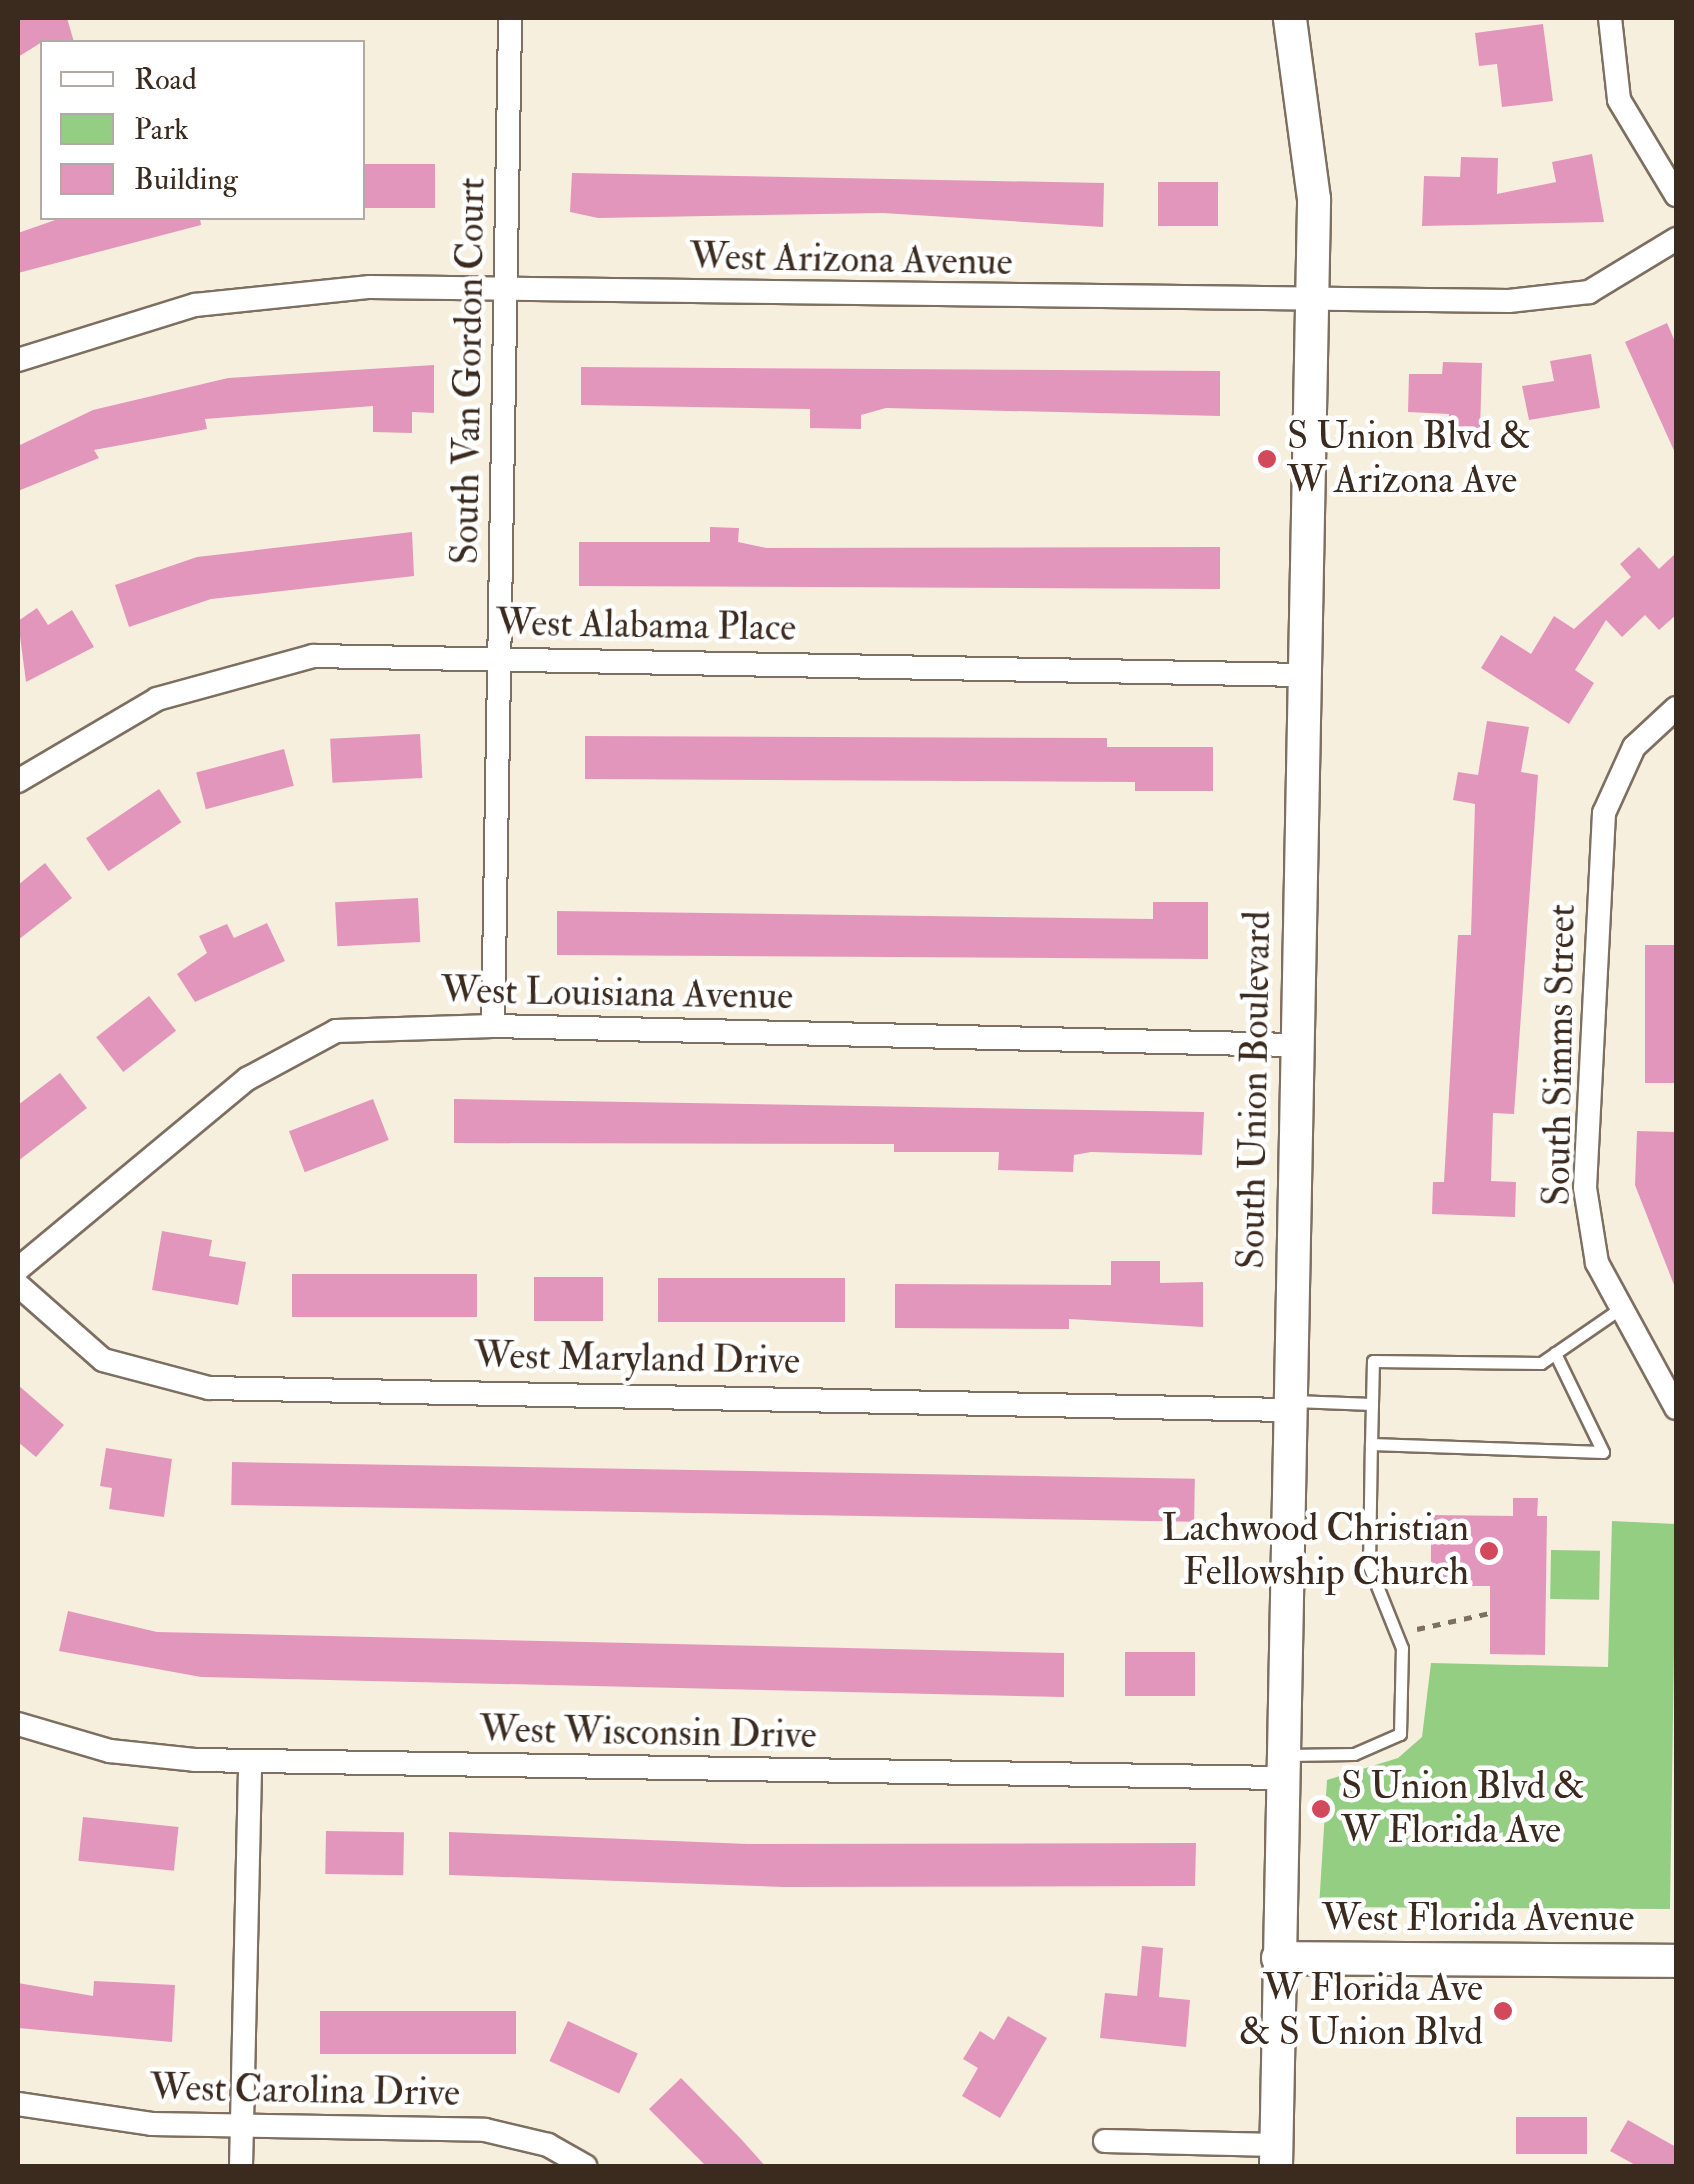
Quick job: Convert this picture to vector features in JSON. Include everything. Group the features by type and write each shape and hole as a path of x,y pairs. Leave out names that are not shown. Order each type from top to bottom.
{"main road":[{"name":"South Union Boulevard","path":"1276,2156 1312,301 1311,147 1290,18"},
{"name":"West Florida Avenue","path":"1278,1958 1676,1961"}],"street":[{"name":"South Van Gordon Court","path":"493,1026 510,18"},
{"path":"1610,18 1619,100 1676,195"},
{"name":"West Arizona Avenue","path":"18,360 117,325 250,296 505,290 1312,301 1589,292 1676,239"},
{"name":"West Alabama Place","path":"18,781 114,720 220,677 313,656 1302,675"},
{"name":"South Simms Street","path":"1676,708 1634,747 1604,813 1585,1188 1597,1264 1676,1408"},
{"name":"West Louisiana Avenue","path":"18,1268 308,1040 373,1026 1296,1044"},
{"name":"West Maryland Drive","path":"18,1285 103,1360 209,1388 1289,1406"},
{"name":"West Wisconsin Drive","path":"18,1724 110,1750 250,1762 1282,1766"},
{"path":"241,2166 250,1762"},
{"name":"West Carolina Drive","path":"18,2104 242,2127 485,2130 548,2145 584,2166"},
{"path":"1105,2141 1276,2156"}],"lane":[{"path":"1282,1766 1354,1754 1400,1734 1406,1689 1395,1634 1369,1566 1373,1361 1541,1363 1621,1308"},
{"path":"1371,1444 1603,1452 1556,1353"},
{"path":"1289,1406 1372,1404"}],"path":[{"path":"1395,1634 1490,1613"}],"green space":[{"path":"1612,1521 1676,1524 1670,1909 1319,1907 1327,1780 1398,1758 1422,1737 1431,1663 1608,1667"},
{"path":"1551,1550 1600,1551 1599,1600 1550,1599"}],"building":[{"path":"18,18 67,18 73,40 40,40 18,57"},
{"path":"1543,24 1553,101 1502,107 1497,64 1479,66 1475,33"},
{"path":"1592,154 1604,222 1422,226 1424,176 1460,177 1461,157 1498,158 1497,194 1556,182 1552,162"},
{"path":"365,164 435,164 435,208 365,208"},
{"path":"572,173 1104,183 1103,227 883,213 598,218 570,212"},
{"path":"1158,182 1218,182 1218,226 1158,226"},
{"path":"55,220 200,220 201,225 18,273 18,233"},
{"path":"1667,323 1676,344 1676,455 1625,342"},
{"path":"1591,354 1600,408 1529,420 1522,386 1554,381 1550,361"},
{"path":"1443,362 1482,363 1480,431 1448,431 1449,414 1408,412 1409,374 1442,374"},
{"path":"434,365 434,413 412,412 412,433 373,432 373,406 205,419 207,429 94,450 99,458 18,491 18,446 93,410 228,378"},
{"path":"581,367 1220,371 1220,416 886,408 861,415 861,429 810,428 810,409 581,405"},
{"path":"710,527 739,528 738,542 767,548 1220,547 1220,589 579,586 579,542 710,542"},
{"path":"412,532 414,576 211,599 129,627 115,585 197,557"},
{"path":"1639,547 1659,569 1676,553 1676,615 1659,630 1645,615 1622,637 1606,620 1575,670 1594,683 1569,724 1481,668 1501,635 1531,654 1554,616 1574,629 1631,577 1620,564"},
{"path":"37,608 48,625 72,610 94,647 26,682 18,621"},
{"path":"1487,721 1529,727 1521,772 1538,775 1514,1114 1493,1113 1491,1181 1516,1182 1515,1217 1432,1214 1433,1182 1444,1182 1458,935 1471,935 1475,804 1453,800 1458,772 1478,775"},
{"path":"420,734 422,778 332,783 330,739"},
{"path":"585,736 1107,738 1107,747 1213,747 1213,791 1135,791 1135,782 585,779"},
{"path":"284,749 294,786 206,809 196,773"},
{"path":"159,789 181,822 108,871 86,838"},
{"path":"45,863 72,898 18,940 18,885"},
{"path":"418,898 420,942 337,946 335,902"},
{"path":"1153,902 1208,902 1208,959 557,955 557,911 1153,919"},
{"path":"267,923 285,961 195,1002 177,974 207,953 199,936 227,924 234,938"},
{"path":"1645,945 1676,945 1676,1083 1645,1083"},
{"path":"149,996 176,1031 123,1072 96,1037"},
{"path":"60,1073 87,1108 18,1161 18,1105"},
{"path":"373,1099 389,1140 305,1172 289,1131"},
{"path":"454,1099 1204,1112 1202,1155 1091,1152 1074,1155 1073,1172 998,1170 999,1152 894,1152 894,1144 454,1143"},
{"path":"1637,1131 1676,1132 1676,1290 1635,1185"},
{"path":"162,1231 212,1240 209,1256 246,1262 238,1305 152,1290"},
{"path":"1111,1261 1160,1261 1160,1283 1203,1282 1203,1327 1069,1319 1069,1329 895,1328 895,1284 1111,1285"},
{"path":"292,1274 477,1274 477,1317 292,1317"},
{"path":"534,1277 603,1277 603,1321 534,1321"},
{"path":"658,1278 845,1278 845,1322 658,1322"},
{"path":"18,1385 64,1425 36,1457 18,1442"},
{"path":"106,1448 172,1459 164,1517 109,1509 112,1488 100,1486"},
{"path":"232,1462 1195,1479 1194,1522 231,1505"},
{"name":"Lachwood Christian Fellowship Church","path":"1513,1498 1538,1498 1537,1516 1547,1516 1545,1655 1490,1654 1490,1586 1431,1586 1431,1515 1513,1516"},
{"path":"68,1611 157,1632 1064,1653 1064,1697 201,1677 59,1651"},
{"path":"1125,1652 1195,1652 1195,1696 1125,1696"},
{"path":"83,1817 178,1827 174,1871 78,1861"},
{"path":"326,1831 404,1832 403,1875 325,1874"},
{"path":"449,1832 748,1844 1196,1843 1195,1886 784,1887 449,1875"},
{"path":"1142,1946 1163,1948 1159,1997 1190,2000 1186,2047 1100,2038 1105,1993 1137,1996"},
{"path":"94,1981 175,1985 172,2042 18,2028 18,1983 93,1996"},
{"path":"320,2011 516,2011 516,2054 320,2054"},
{"path":"1008,2016 1047,2038 1000,2118 962,2096 978,2068 963,2059 980,2031 994,2040"},
{"path":"568,2021 638,2054 619,2093 549,2061"},
{"path":"681,2078 765,2166 706,2166 649,2109"},
{"path":"1516,2117 1587,2117 1587,2154 1516,2154"},
{"path":"1628,2120 1676,2147 1676,2166 1637,2166 1610,2151"}],"place":[{"name":"S Union Blvd & W Arizona Ave","path":"1267,459"},
{"name":"Lachwood Christian Fellowship Church","path":"1489,1551"},
{"name":"S Union Blvd & W Florida Ave","path":"1321,1809"},
{"name":"W Florida Ave & S Union Blvd","path":"1503,2011"}]}
